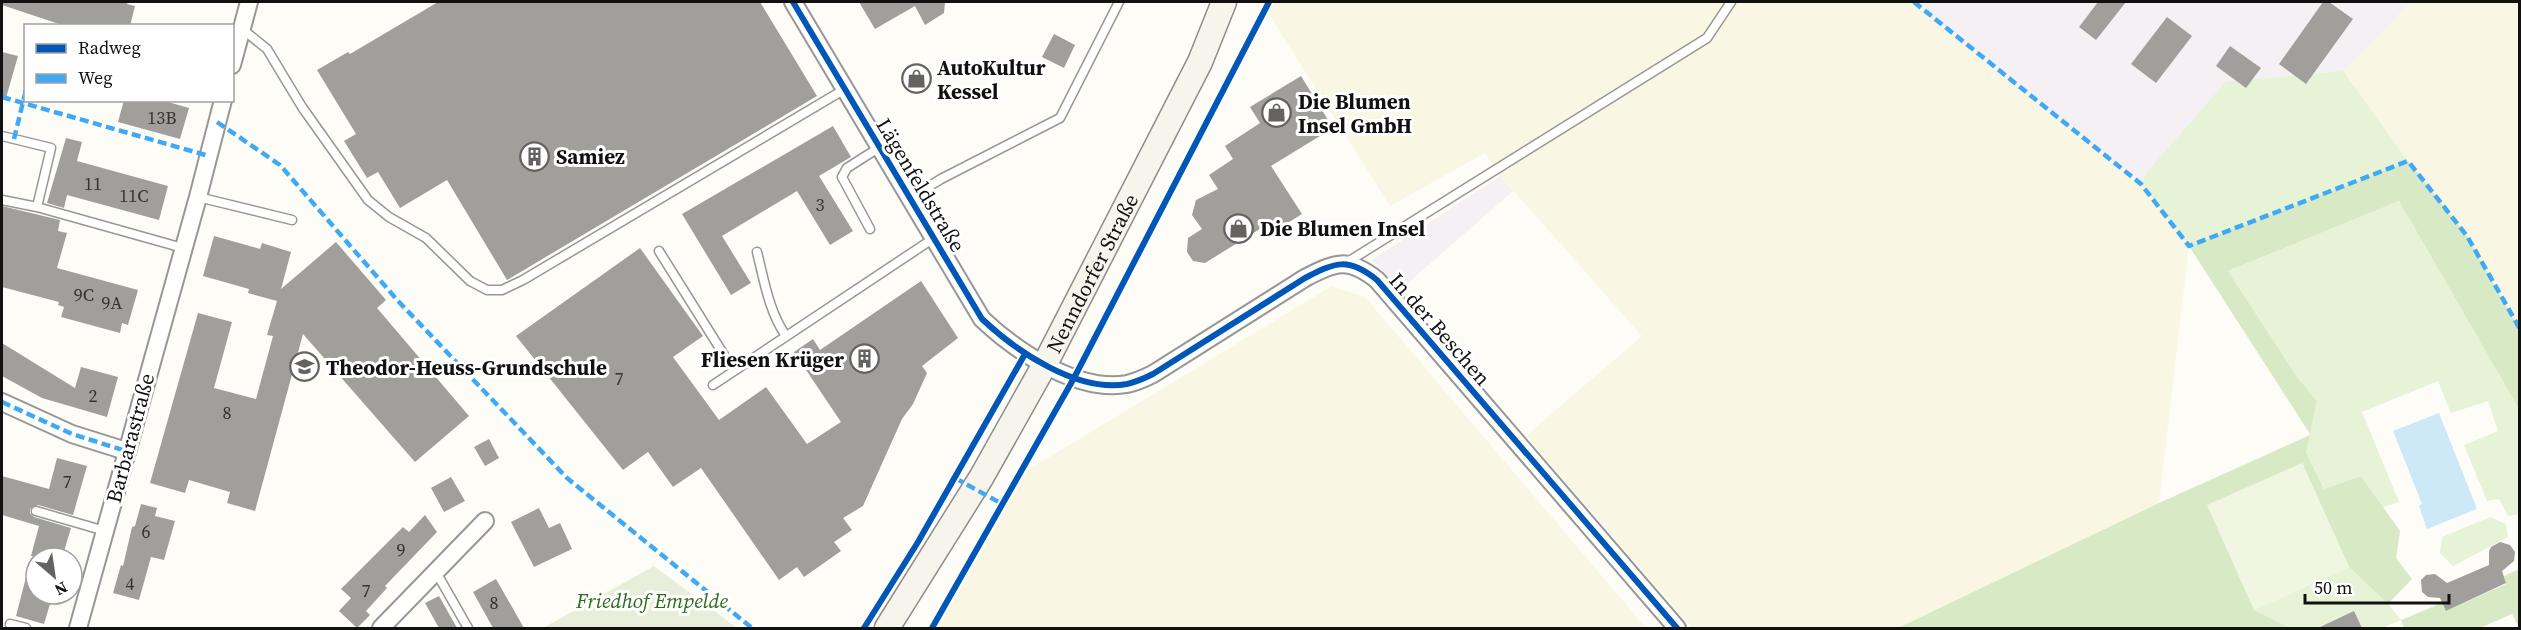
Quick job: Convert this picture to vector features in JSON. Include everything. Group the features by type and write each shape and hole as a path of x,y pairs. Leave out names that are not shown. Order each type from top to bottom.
{"street":[{"path":"234,57 249,2"},
{"name":"Lägenfeldstraße","path":"793,2 982,319 1024,354 1045,364"},
{"name":"Nenndorfer Straße","path":"887,628 981,478 1045,364 1200,62 1224,2"},
{"name":"Barbarastraße","path":"78,628 222,102"},
{"path":"1045,364 1088,384 1128,384 1159,371 1305,278 1329,266 1346,263"},
{"name":"In der Beschen","path":"1346,263 1361,268 1377,280 1677,628"},
{"path":"2,402 72,434 126,450"},
{"path":"381,628 485,521"}],"lane":[{"path":"910,198 941,179 1060,118 1119,2"},
{"path":"1346,263 1707,38 1731,2"},
{"path":"241,28 267,49 302,107 368,200 389,217 426,238 470,281 487,290 502,290 523,280 845,89"},
{"path":"2,136 51,148 37,207"},
{"path":"870,229 842,177 847,168 880,147"},
{"path":"198,197 292,220"},
{"path":"2,200 37,207 183,248"},
{"path":"713,385 934,238"},
{"path":"659,251 734,371"},
{"path":"757,252 770,302 786,336"},
{"path":"36,511 105,531"},
{"path":"436,572 468,628"},
{"path":"10,624 26,628"}],"shaded area":[{"path":"1267,2 1914,2 2141,184 2189,246 2159,503 1898,628 1692,628 1526,436 1642,336 1496,171 1485,153 1390,206 1272,19 1265,7"},
{"path":"1914,2 2411,2 2343,72 2408,161 2189,246 2141,184"},
{"path":"2411,2 2519,2 2519,329 2467,236 2408,161 2343,71"},
{"path":"1500,176 1513,191 1400,290 1372,260"},
{"path":"1332,286 1365,297 1646,628 935,628 1028,470"}],"green space":[{"path":"2343,71 2408,161 2189,246 2141,184 2147,172 2226,82"},
{"path":"2408,161 2467,236 2519,329 2519,409 2399,201 2228,271 2298,378 2317,401 2310,434 2189,246"},
{"path":"2399,201 2519,409 2519,514 2508,516 2499,499 2487,501 2464,445 2498,431 2488,401 2451,413 2438,381 2362,412 2399,502 2383,507 2361,476 2324,489 2306,452 2317,401 2298,378 2228,271"},
{"path":"2310,435 2306,452 2324,489 2361,476 2400,531 2396,558 2412,579 2388,604 2349,567 2302,463 2254,610 2290,628 1898,628 2159,503"},
{"path":"2302,463 2349,567 2254,610 2207,505"},
{"path":"2490,517 2506,524 2508,537 2453,566 2440,553 2442,537"},
{"name":"Friedhof Empelde","path":"654,566 737,628 543,628"},
{"path":"2349,567 2388,604 2401,620 2382,628 2290,628 2254,610"},
{"path":"2519,569 2519,628 2512,614 2480,628 2404,628 2401,620 2442,603 2446,611 2506,584 2504,576"}],"water":[{"path":"2439,413 2477,509 2427,529 2419,506 2422,504 2393,431"}],"building":[{"path":"2,2 128,2 127,4 135,6 130,24 59,24 2,5"},
{"name":"Samiez","path":"438,2 760,2 817,96 507,280 447,180 400,208 378,172 367,178 344,141 356,134 317,70 348,52 350,54"},
{"path":"859,2 945,2 944,13 925,25 915,6 875,29"},
{"path":"2098,2 2126,2 2096,40 2079,27"},
{"path":"2323,2 2329,2 2353,19 2306,84 2279,64"},
{"path":"2167,17 2192,36 2156,83 2131,64"},
{"path":"1054,34 1075,45 1064,68 1042,57"},
{"path":"2230,46 2261,68 2246,88 2216,66"},
{"path":"2,52 18,56 6,98 2,97"},
{"path":"1301,76 1333,128 1271,166 1302,214 1278,229 1273,221 1205,263 1193,261 1187,252 1188,238 1202,229 1192,215 1196,200 1218,189 1209,175 1233,159 1225,146 1260,123 1250,107"},
{"path":"123,102 168,102 189,108 180,139 118,122"},
{"path":"833,126 851,157 819,176 853,231 830,245 797,191 722,236 751,283 731,295 682,214"},
{"path":"66,138 82,142 77,161 168,186 159,220 67,195 64,208 47,203"},
{"path":"2,206 60,220 58,231 67,233 57,268 138,290 128,325 122,323 120,333 61,317 64,307 58,305 59,302 2,287"},
{"path":"214,236 260,249 262,243 291,252 281,289 336,242 386,300 377,308 469,416 415,462 303,334 255,511 227,503 230,492 189,480 185,493 150,483 198,313 232,322 214,388 256,399 273,336 267,335 277,301 248,293 249,289 203,276"},
{"path":"640,248 703,336 673,357 719,420 766,387 807,444 841,422 794,352 813,339 820,350 921,281 958,338 922,366 927,373 913,404 902,419 863,506 843,518 852,530 834,542 841,551 804,577 797,567 779,580 701,468 673,487 648,452 623,470 516,336"},
{"path":"2,343 75,388 81,367 118,377 107,417 42,398 2,376"},
{"path":"489,439 499,458 485,466 474,447"},
{"path":"57,458 87,466 73,515 38,505 30,509 34,517 71,528 66,546 34,546 39,526 2,515 2,476 49,489"},
{"path":"451,477 465,501 444,512 431,488"},
{"path":"141,504 157,508 155,516 175,521 164,560 151,557 139,600 113,593"},
{"path":"539,508 549,528 560,523 572,549 534,567 511,522"},
{"path":"425,515 437,532 385,586 387,588 366,611 370,615 357,628 339,611 351,598 341,589 403,527 409,532"},
{"path":"2500,542 2510,545 2515,552 2514,561 2502,571 2506,583 2446,611 2440,598 2428,597 2422,592 2421,580 2426,575 2435,574 2447,583 2489,565 2489,551 2491,547"},
{"path":"496,579 524,628 493,628 473,592"},
{"path":"24,585 24,606 49,606 44,624 16,616"},
{"path":"439,596 457,628 439,628 425,603"},
{"path":"2354,611 2362,628 2318,628"}],"marked path":[{"path":"1914,2 2141,184 2189,246 2408,161 2467,236 2520,329"},
{"path":"2,97 209,156"},
{"path":"14,139 24,98"},
{"path":"217,122 280,165 399,302 567,478 752,628"},
{"path":"2,402 72,434 126,451"},
{"path":"955,478 1004,505"}],"cycle path":[{"path":"793,2 982,319 1012,344 1048,367 1068,376 1108,385 1127,384 1153,374 1305,278 1325,268 1342,264 1358,268 1377,280 1677,628"},
{"path":"932,628 1074,378 1269,2"},
{"path":"864,628 918,542 1025,354"}],"place":[{"name":"AutoKultur Kessel","path":"916,79"},
{"name":"Die Blumen Insel GmbH","path":"1277,113"},
{"name":"Samiez","path":"535,156"},
{"name":"Die Blumen Insel","path":"1239,228"},
{"name":"Fliesen Krüger","path":"865,359"},
{"name":"Theodor-Heuss-Grundschule","path":"305,367"}]}
